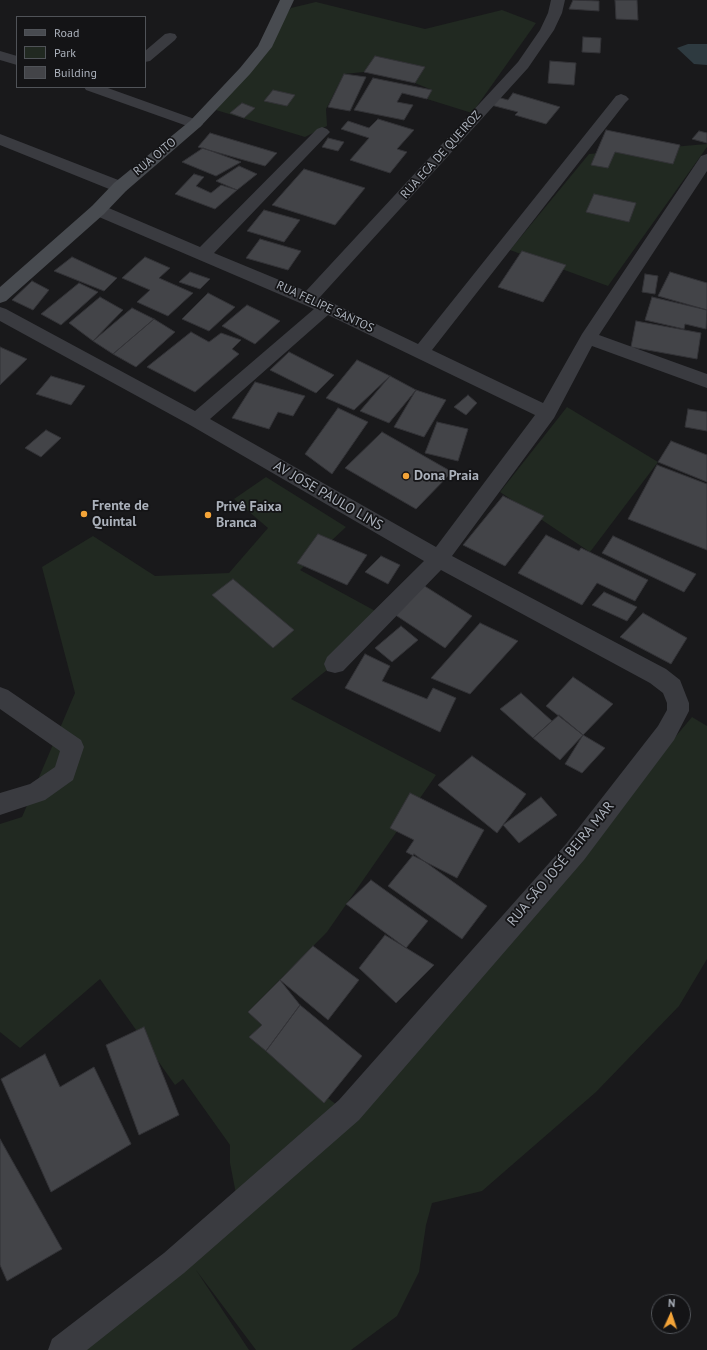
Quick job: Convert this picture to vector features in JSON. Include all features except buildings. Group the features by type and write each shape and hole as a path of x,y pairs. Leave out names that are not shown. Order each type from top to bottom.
{"main road":[{"name":"RUA OITO","path":"0,296 98,210 120,187 195,124 245,71 265,47 287,0"}],"street":[{"name":"RUA ECA DE QUEIROZ","path":"309,299 523,65 547,30 555,13 558,0"},
{"path":"146,57 170,37"},
{"path":"0,55 16,61"},
{"path":"97,88 108,90 195,124"},
{"path":"421,352 621,99"},
{"path":"203,254 322,132"},
{"path":"0,139 120,187"},
{"path":"335,664 439,559 547,413 588,338 707,159"},
{"name":"RUA FELIPE SANTOS","path":"98,210 327,307 547,413"},
{"path":"197,420 327,307"},
{"name":"AV JOSE PAULO LINS","path":"0,313 197,420 439,559 658,676"},
{"path":"588,338 707,381"},
{"name":"RUA SÃO JOSÉ BEIRA MAR","path":"63,1350 174,1263 349,1110 575,852 666,733 678,711 678,703 672,687 658,676"},
{"path":"0,697 73,748 65,773 36,793 0,804"}],"green space":[{"path":"316,2 425,29 502,10 536,23 472,113 427,99 432,90 415,83 425,67 375,56 364,72 344,74 326,109 327,126 305,137 216,110 291,8"},
{"path":"707,144 707,147 608,286 510,250 589,154"},
{"path":"567,407 658,462 590,552 500,492"},
{"path":"266,477 346,527 300,570 390,619 291,699 436,775 327,932 248,1012 262,1025 249,1037 355,1119 692,717 707,726 707,959 679,1006 596,1092 482,1191 432,1203 426,1225 419,1272 397,1316 351,1350 256,1350 196,1270 249,1350 83,1350 236,1194 230,1163 230,1145 183,1079 175,1085 100,979 20,1048 0,1032 0,824 22,817 75,693 42,567 93,536 155,576 229,573 268,528 234,499"}],"shaded area":[{"path":"688,44 707,44 707,65 694,64 677,48"}],"place":[{"name":"Dona Praia","path":"406,476"},
{"name":"Frente de Quintal","path":"84,514"},
{"name":"Privê Faixa Branca","path":"208,515"}]}
